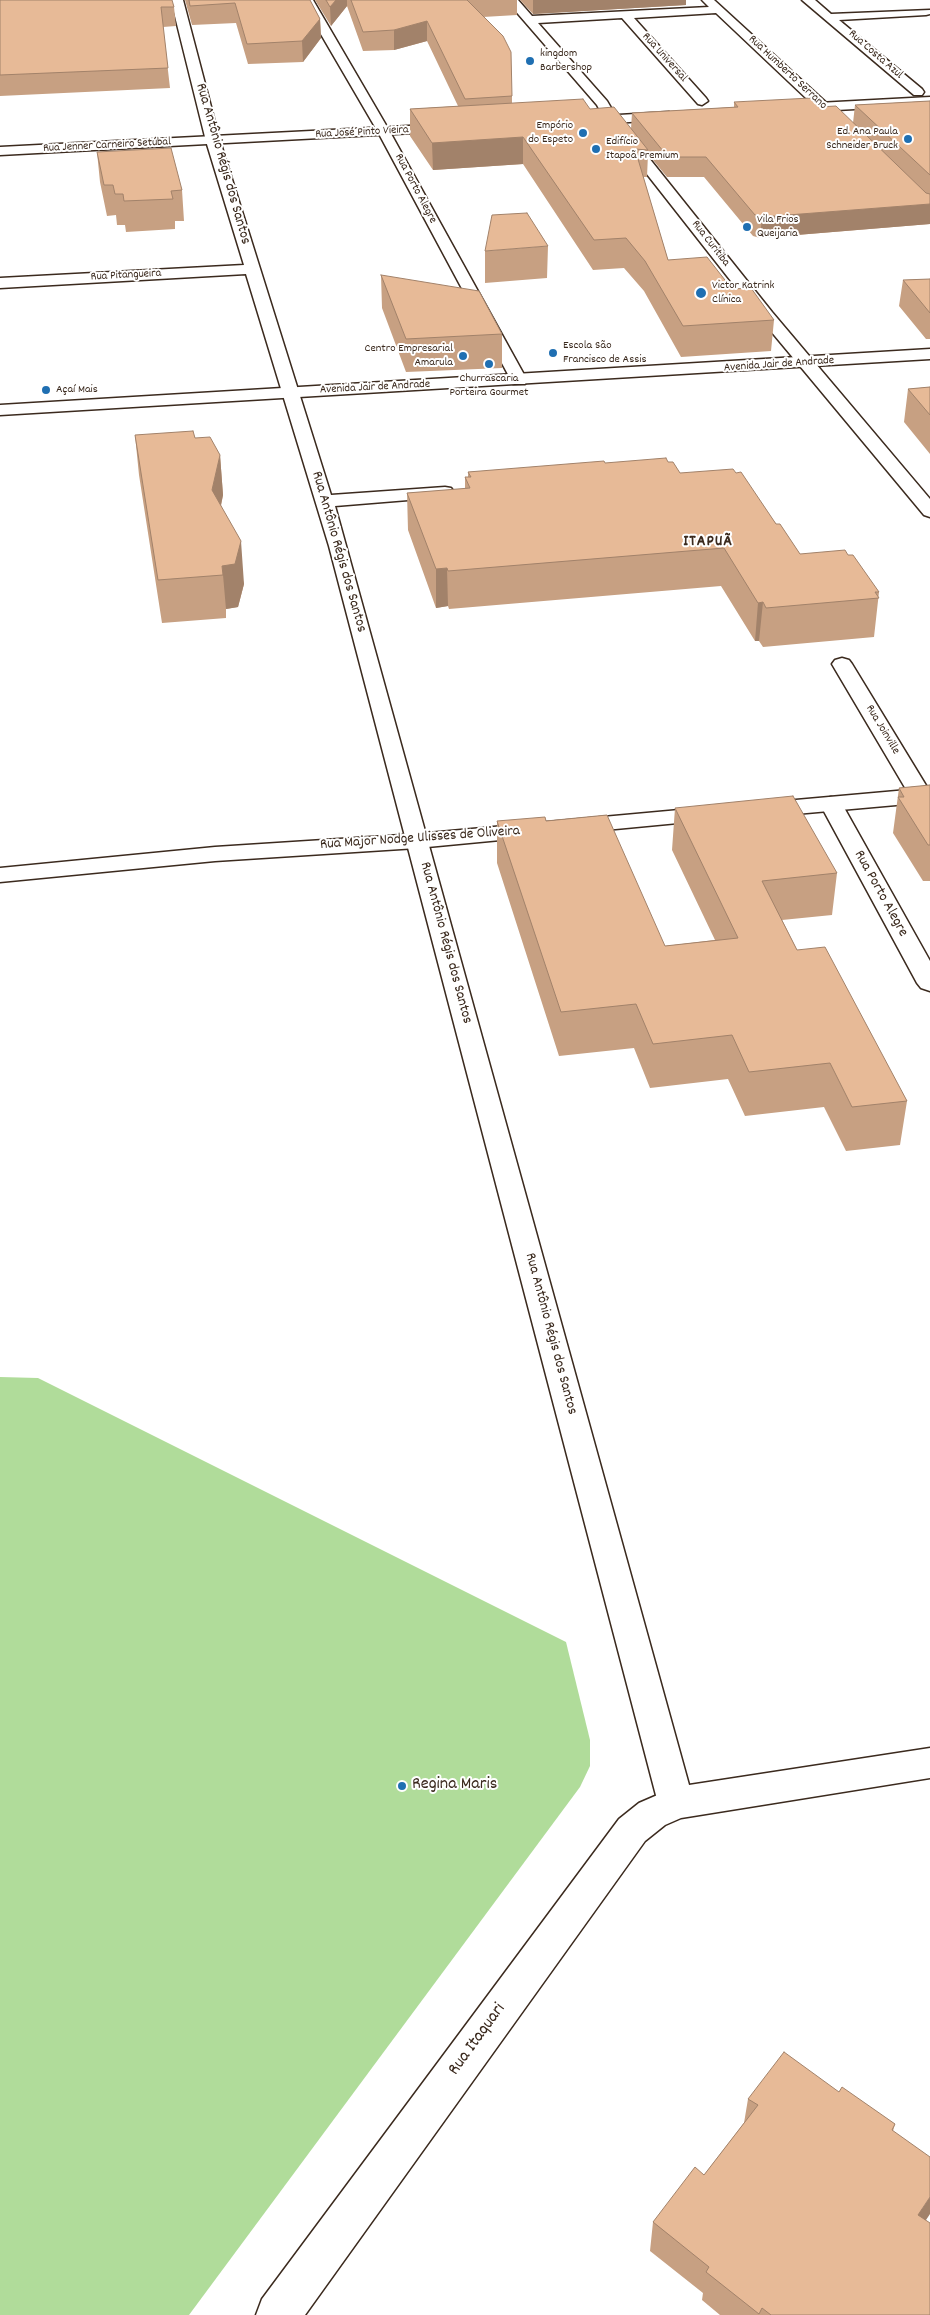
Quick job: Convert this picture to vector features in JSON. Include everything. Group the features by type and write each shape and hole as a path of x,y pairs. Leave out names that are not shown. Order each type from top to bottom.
{"street":[{"name":"Rua Antônio Régis dos Santos","path":"178,0 213,141 325,501 417,840 690,1800"},
{"name":"Rua Porto Alegre","path":"307,0 384,132 518,380"},
{"name":"Rua Curitiba","path":"512,0 603,104 611,119 806,363 930,511"},
{"name":"Rua Humberto Serrano","path":"708,0 858,139"},
{"name":"Rua Costa Azul","path":"808,0 831,17 918,92"},
{"path":"910,0 928,13"},
{"path":"529,20 718,10"},
{"name":"Rua Costa Azul","path":"831,17 928,13"},
{"name":"Rua Universal","path":"625,14 702,101"},
{"path":"788,109 930,101"},
{"path":"573,121 680,115"},
{"name":"Rua José Pinto Vieira","path":"213,141 464,128"},
{"name":"Rua Jenner Carneiro Setúbal","path":"0,152 213,141"},
{"name":"Rua Pitangueira","path":"0,283 252,269"},
{"name":"Avenida Jair de Andrade","path":"0,410 806,363 930,354"},
{"path":"325,501 463,491"},
{"name":"Rua Joinville","path":"842,664 926,796"},
{"name":"Rua Major Nodge Ulisses de Oliveira","path":"0,875 215,854 417,840 926,796"},
{"name":"Rua Porto Alegre","path":"831,804 930,983"},
{"name":"Rua Itaquari","path":"278,2315 632,1830 652,1814 690,1800 930,1763"}],"green space":[{"path":"0,1377 38,1378 566,1642 590,1740 590,1766 580,1787 189,2315 0,2315"}],"building":[{"path":"0,0 172,0 174,7 161,7 168,68 0,75"},
{"path":"189,0 310,0 320,19 302,41 247,44 235,3 190,6"},
{"path":"326,0 336,0 330,7"},
{"path":"351,0 467,0 503,36 511,52 512,96 465,99 427,21 394,30 363,32"},
{"path":"811,98 819,107 836,106 926,193 930,194 930,204 762,217 755,215 706,157 668,157 632,113 738,107 734,102"},
{"path":"583,99 590,109 614,107 648,150 635,149 668,260 707,257 732,289 751,288 774,320 683,326 645,261 626,238 594,240 523,137 432,143 410,109"},
{"path":"930,101 930,175 855,105"},
{"path":"171,148 182,190 171,191 173,199 124,201 123,194 115,194 113,185 104,185 97,152"},
{"path":"527,213 548,246 485,251 492,215"},
{"path":"381,275 479,291 502,334 406,339"},
{"path":"930,279 930,313 903,280"},
{"path":"930,387 930,415 908,389"},
{"path":"193,431 195,438 210,437 220,455 212,490 241,541 235,564 222,566 223,575 158,580 135,435"},
{"path":"666,458 668,462 673,462 680,473 733,469 736,473 741,472 776,524 780,524 800,554 845,550 848,555 853,555 879,592 875,592 879,598 766,608 763,602 758,603 724,548 448,571 447,568 436,569 407,493 470,488 465,477 471,477 468,472"},
{"path":"930,785 930,845 928,845 898,797 904,797 899,788"},
{"path":"793,796 837,873 762,881 797,950 825,947 907,1101 852,1107 830,1063 749,1072 732,1035 653,1044 636,1004 561,1012 497,821 545,817 546,821 607,815 665,946 738,938 675,808"},
{"path":"784,2052 839,2092 842,2087 895,2124 892,2130 930,2157 930,2197 918,2215 930,2223 930,2315 771,2315 762,2308 759,2314 706,2272 709,2267 653,2222 695,2167 704,2175 758,2105 748,2099"}],"place":[{"name":"kingdom Barbershop","path":"530,61"},
{"name":"Empório do Espeto","path":"583,133"},
{"name":"Ed. Ana Paula Schneider Bruck","path":"908,139"},
{"name":"Edifício Itapoã Premium","path":"596,149"},
{"name":"Vila Frios Queijaria","path":"747,227"},
{"name":"Victor Katrink Clínica","path":"701,293"},
{"name":"Escola São Francisco de Assis","path":"553,353"},
{"name":"Centro Empresarial Amarula","path":"463,356"},
{"name":"Churrascaria Porteira Gourmet","path":"489,364"},
{"name":"Açaí Mais","path":"46,390"},
{"name":"Regina Maris","path":"402,1786"}],"district":[{"name":"ITAPUÃ","path":"708,543"}]}
